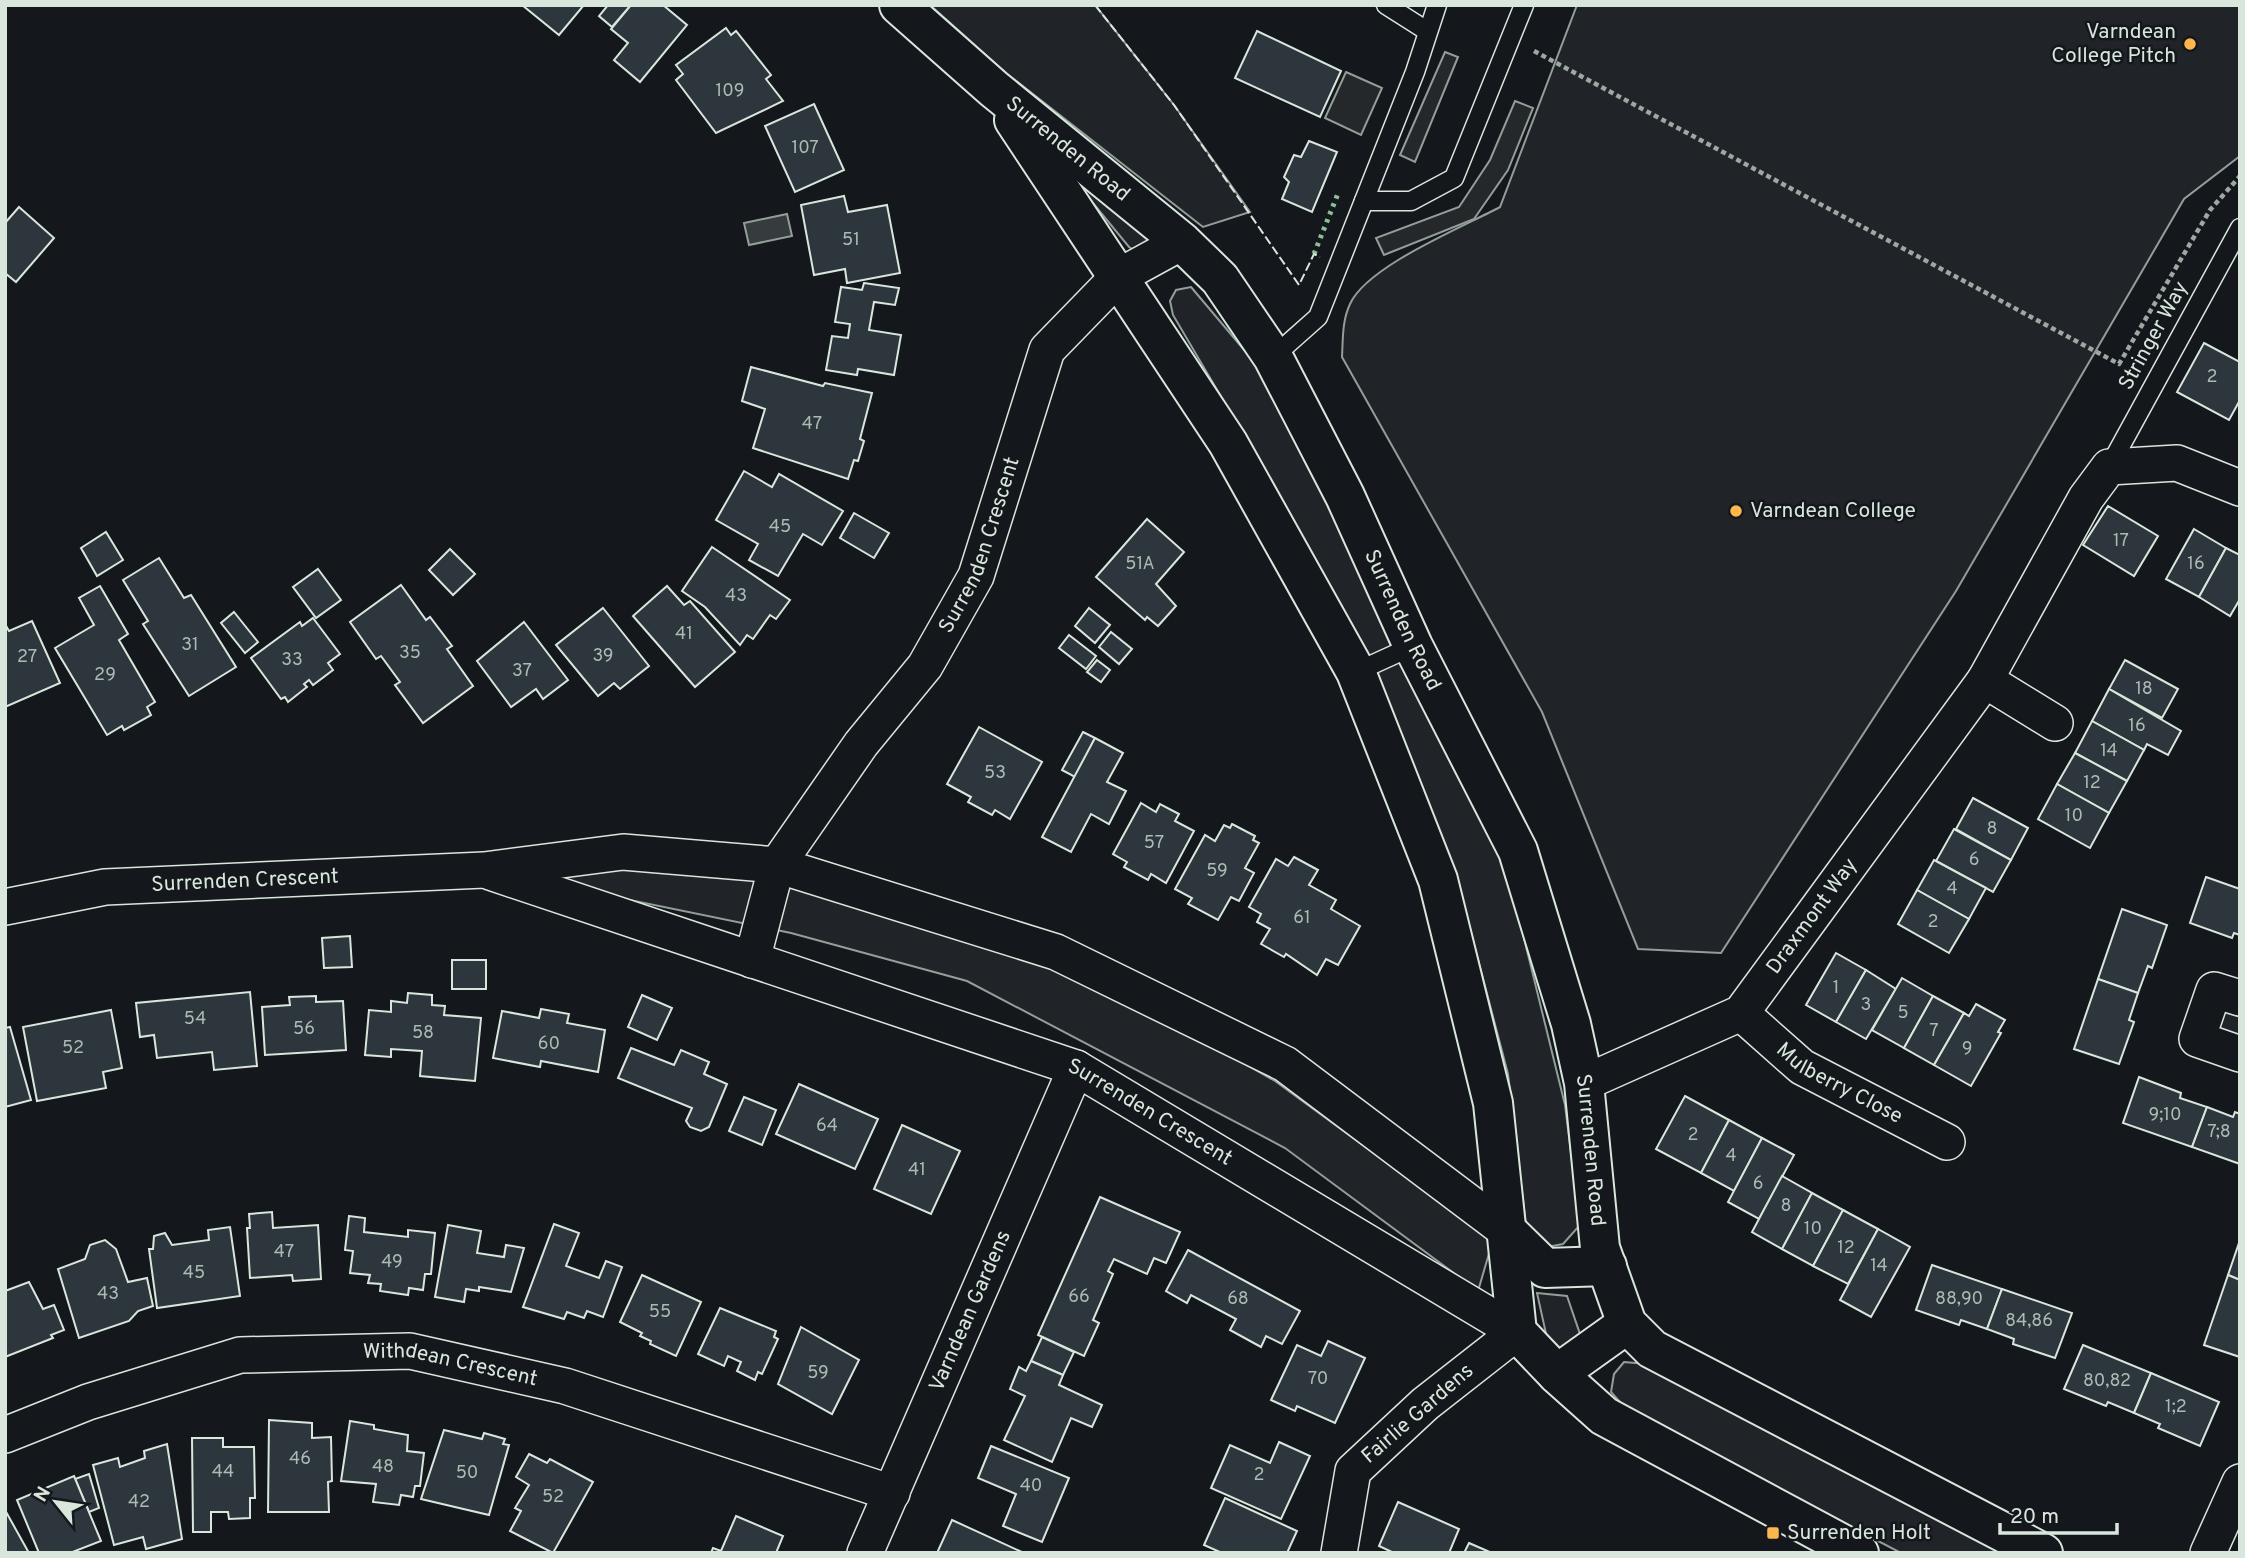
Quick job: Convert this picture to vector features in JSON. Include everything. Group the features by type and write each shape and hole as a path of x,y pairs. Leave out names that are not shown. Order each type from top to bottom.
{"street":[{"name":"Surrenden Road","path":"899,5 994,89 1182,242 1220,279 1273,357 1345,496 1412,646 1518,850 1571,1024 1584,1083 1600,1248 1627,1324 1652,1349 2043,1553"},
{"name":"Surrenden Road","path":"994,89 1228,443 1356,672 1438,880 1493,1103 1517,1332"},
{"name":"Surrenden Crescent","path":"752,960 777,865 860,744 925,666 975,576 1047,350 1118,276 1182,242"},
{"path":"2109,467 2177,463 2240,488"},
{"name":"Draxmont Way","path":"1584,1083 1741,1013 1985,680 2086,498 2109,467"},
{"path":"1985,680 2055,723"},
{"name":"Surrenden Crescent","path":"5,907 105,887 484,870 623,852 777,865 1056,951 1285,1064 1508,1232"},
{"name":"Surrenden Crescent","path":"484,870 1076,1068 1517,1332"},
{"path":"2240,998 2214,990 2197,1039 2240,1054"},
{"name":"Mulberry Close","path":"1741,1013 1801,1067 1947,1142"},
{"name":"Varndean Gardens","path":"865,1553 1076,1068"},
{"path":"1508,1232 1545,1268 1606,1266"},
{"path":"1557,1374 1627,1324"},
{"path":"1517,1332 1557,1374 1604,1416 1859,1553"},
{"name":"Fairlie Gardens","path":"1339,1553 1353,1471 1425,1404 1517,1332"},
{"name":"Withdean Crescent","path":"5,1435 88,1402 240,1355 410,1352 565,1386 892,1493"},
{"path":"2208,1553 2240,1482"}],"lane":[{"path":"1386,5 1427,32"},
{"path":"1273,357 1318,317 1415,72 1437,5"},
{"path":"1364,201 1411,201 1454,177 1524,5"},
{"name":"Stringer Way","path":"2109,467 2240,228"},
{"path":"1356,672 1412,646"}],"path":[{"path":"1512,39 2119,364 2210,209 2240,176"}],"shaded area":[{"path":"930,5 1095,5 1174,105 1250,212 1203,227 1006,73"},
{"name":"Varndean College","path":"1577,5 2240,5 2240,156 2184,199 1956,591 1721,953 1638,949 1542,712 1342,357 1346,317 1350,304 1360,290 1395,262 1500,207"},
{"path":"1445,52 1458,57 1415,162 1400,155"},
{"path":"1346,72 1382,88 1361,135 1325,118"},
{"path":"1515,101 1533,108 1508,170 1474,219 1384,255 1376,238 1459,207 1490,160"},
{"path":"1088,186 1149,234 1148,245 1137,252 1129,247 1083,191"},
{"path":"787,214 792,236 749,245 744,223"},
{"path":"1191,287 1278,390 1506,865 1565,1105 1580,1225 1563,1244 1547,1247 1527,1234 1508,1074 1458,883 1263,468 1173,315 1170,301 1176,290"},
{"path":"623,852 780,870 1055,955 1275,1081 1493,1240 1478,1291 1285,1148 967,981 791,933 484,870"},
{"path":"2214,990 2240,998 2240,1054 2197,1039"},
{"path":"1537,1293 1567,1296 1581,1337 1552,1361"},
{"path":"1624,1362 1647,1364 2015,1553 1901,1553 1627,1410 1611,1392 1614,1374"}],"building":[{"path":"522,5 584,5 559,35"},
{"path":"608,5 631,5 612,27 599,16"},
{"path":"631,5 663,5 687,25 640,82 614,60 628,43 611,29"},
{"path":"726,28 731,35 736,31 771,75 766,79 783,101 716,133 676,80 683,74 676,65"},
{"path":"1257,31 1341,71 1320,117 1235,78"},
{"path":"814,104 844,170 795,192 765,126"},
{"path":"1309,141 1337,152 1312,212 1282,199 1289,182 1284,177 1294,155 1301,157"},
{"path":"844,196 848,212 887,205 900,273 847,283 845,269 814,275 801,205"},
{"path":"19,207 54,238 16,282 5,273 5,223"},
{"path":"864,283 899,288 895,305 874,302 869,330 901,335 894,375 858,369 857,375 826,370 832,336 848,338 850,324 835,322 841,287 862,290"},
{"path":"2204,343 2240,362 2240,400 2229,420 2177,392"},
{"path":"751,367 823,386 825,383 872,393 860,439 864,441 858,461 854,460 848,479 753,448 765,409 742,401"},
{"path":"744,471 772,487 779,474 843,511 822,545 803,534 778,576 749,560 758,544 716,520"},
{"path":"2108,506 2158,536 2134,576 2083,545"},
{"path":"854,513 889,533 874,558 840,538"},
{"path":"1147,519 1184,552 1156,584 1176,606 1158,626 1147,617 1145,620 1096,577"},
{"path":"2194,529 2226,548 2199,597 2166,579"},
{"path":"106,532 123,560 97,576 81,548"},
{"path":"712,547 790,600 776,619 770,615 753,639 747,635 740,645 705,607 682,591"},
{"path":"2226,548 2240,555 2240,599 2230,616 2199,597"},
{"path":"450,549 475,574 453,595 429,570"},
{"path":"159,558 184,598 191,595 236,667 189,696 143,624 148,621 123,580"},
{"path":"318,569 341,600 316,618 293,587"},
{"path":"401,585 426,620 430,617 452,646 447,649 473,686 423,723 395,685 400,682 381,656 376,659 350,622"},
{"path":"100,586 128,634 119,640 155,702 147,707 151,715 124,730 122,726 107,735 55,648 94,625 79,598"},
{"path":"667,586 684,605 690,601 735,652 695,687 633,616"},
{"path":"603,608 649,666 620,689 614,683 598,696 556,645"},
{"path":"1089,608 1110,625 1095,643 1075,626"},
{"path":"234,612 258,642 245,653 221,623"},
{"path":"313,618 340,654 328,663 333,670 313,685 309,680 304,684 307,687 288,702 285,697 281,699 251,658 300,622 302,626"},
{"path":"32,621 60,683 5,707 5,624 9,631"},
{"path":"524,622 568,680 543,699 536,689 511,707 477,661"},
{"path":"1111,632 1132,649 1119,664 1099,647"},
{"path":"1069,635 1096,656 1086,669 1059,648"},
{"path":"1097,660 1110,670 1101,682 1087,672"},
{"path":"2125,660 2178,689 2162,718 2109,689"},
{"path":"2109,689 2181,731 2168,755 2147,744 2144,750 2092,721"},
{"path":"2092,721 2144,750 2127,781 2075,753"},
{"path":"979,727 1042,762 1010,819 995,810 992,815 968,802 971,797 947,784"},
{"path":"1083,732 1095,738 1075,777 1062,770"},
{"path":"1095,738 1123,753 1107,782 1126,791 1109,824 1091,814 1071,852 1042,837"},
{"path":"2075,753 2127,781 2109,813 2057,784"},
{"path":"2057,784 2109,813 2090,848 2038,819"},
{"path":"1973,798 2028,828 2011,860 1956,829"},
{"path":"1141,803 1156,812 1160,804 1179,814 1175,821 1194,831 1166,883 1151,874 1148,880 1124,867 1127,862 1113,854"},
{"path":"1232,824 1255,836 1253,840 1259,843 1245,868 1254,873 1239,901 1231,897 1218,920 1188,904 1192,898 1175,889 1205,835 1215,841 1224,825 1230,828"},
{"path":"1954,829 2011,860 1993,892 1936,861"},
{"path":"1294,857 1318,870 1309,885 1336,900 1331,909 1360,926 1338,965 1326,959 1317,975 1286,954 1284,957 1261,944 1270,929 1257,922 1261,914 1249,907 1276,859 1288,866"},
{"path":"1934,860 1986,888 1969,919 1917,890"},
{"path":"2206,877 2240,889 2240,935 2234,933 2232,938 2190,923"},
{"path":"1917,890 1969,919 1949,953 1898,924"},
{"path":"2122,909 2167,925 2152,968 2148,966 2138,993 2098,979"},
{"path":"350,936 352,967 324,968 322,938"},
{"path":"1836,953 1866,970 1836,1022 1806,1005"},
{"path":"452,960 486,960 486,989 452,989"},
{"path":"1866,970 1896,989 1866,1039 1836,1022"},
{"path":"1902,978 1933,996 1904,1048 1872,1030"},
{"path":"2098,979 2138,993 2129,1020 2134,1022 2119,1064 2074,1049"},
{"path":"250,992 257,1066 214,1070 212,1052 157,1058 154,1035 140,1037 136,1003"},
{"path":"408,993 432,995 432,1005 445,1006 444,1015 481,1018 475,1081 420,1076 422,1051 391,1049 391,1057 365,1055 369,1010 391,1012 391,1001 407,1003"},
{"path":"642,995 672,1008 657,1040 628,1027"},
{"path":"316,996 316,1002 343,1001 346,1050 265,1055 262,1007 290,1005 289,997"},
{"path":"1933,996 1964,1013 1934,1065 1904,1048"},
{"path":"1976,1004 2005,1020 1998,1032 2001,1033 1971,1086 1934,1065 1964,1013 1969,1016"},
{"path":"541,1009 569,1014 567,1023 605,1030 598,1072 541,1061 540,1067 493,1058 502,1011 539,1018"},
{"path":"111,1010 122,1068 103,1072 106,1088 37,1101 23,1027"},
{"path":"10,1027 31,1100 5,1107 5,1028"},
{"path":"631,1048 674,1065 681,1050 709,1062 704,1074 727,1084 709,1127 701,1131 690,1127 686,1121 692,1108 618,1078"},
{"path":"2139,1077 2181,1093 2180,1098 2207,1107 2192,1147 2123,1123"},
{"path":"799,1084 878,1119 855,1169 776,1134"},
{"path":"1685,1096 1729,1120 1701,1173 1656,1149"},
{"path":"744,1097 776,1110 762,1145 729,1131"},
{"path":"2207,1107 2233,1117 2235,1112 2240,1114 2240,1164 2192,1147"},
{"path":"1729,1120 1762,1138 1734,1191 1701,1173"},
{"path":"902,1125 960,1151 931,1214 874,1189"},
{"path":"1762,1138 1794,1155 1759,1219 1728,1202"},
{"path":"1782,1176 1812,1193 1782,1249 1752,1232"},
{"path":"1812,1193 1843,1210 1813,1266 1782,1249"},
{"path":"1100,1197 1180,1232 1166,1263 1154,1258 1147,1274 1114,1259 1108,1271 1113,1274 1093,1320 1099,1323 1084,1356 1038,1335"},
{"path":"1843,1210 1878,1229 1848,1284 1813,1266"},
{"path":"272,1212 273,1228 318,1225 321,1279 293,1281 292,1275 250,1278 247,1228 250,1228 249,1214"},
{"path":"349,1216 365,1218 364,1232 408,1237 408,1230 435,1233 431,1274 425,1274 423,1290 409,1288 408,1295 380,1291 381,1284 368,1283 370,1275 350,1273 353,1251 345,1250"},
{"path":"554,1224 579,1233 566,1266 599,1278 606,1261 622,1267 603,1317 587,1311 584,1318 567,1312 564,1319 523,1307"},
{"path":"448,1225 481,1231 477,1253 504,1257 506,1245 524,1248 511,1292 479,1287 479,1291 466,1289 464,1302 435,1297"},
{"path":"230,1227 240,1296 157,1308 149,1249 153,1249 154,1236 165,1233 172,1245 209,1240 208,1230"},
{"path":"1878,1229 1910,1247 1871,1317 1840,1300"},
{"path":"105,1240 116,1249 128,1282 147,1278 153,1306 138,1311 129,1321 79,1338 58,1269 85,1259 90,1245"},
{"path":"2240,1240 2240,1280 2228,1275"},
{"path":"1188,1250 1300,1311 1282,1344 1266,1336 1261,1347 1230,1330 1236,1319 1191,1295 1187,1303 1166,1291"},
{"path":"1932,1265 2002,1289 1987,1329 1961,1320 1959,1325 1916,1310"},
{"path":"642,1275 701,1302 676,1356 650,1344 651,1341 640,1336 642,1333 620,1322"},
{"path":"2228,1275 2240,1280 2240,1357 2204,1345"},
{"path":"29,1282 43,1309 54,1305 64,1330 51,1335 53,1338 5,1357 5,1291"},
{"path":"2002,1289 2072,1313 2055,1358 2013,1344 2014,1339 1987,1329"},
{"path":"720,1308 776,1331 774,1337 778,1339 762,1374 758,1372 755,1380 737,1371 741,1362 728,1356 724,1366 698,1354"},
{"path":"801,1327 859,1360 832,1414 778,1384"},
{"path":"1042,1337 1074,1352 1063,1375 1031,1361"},
{"path":"1328,1341 1365,1358 1335,1423 1297,1406 1295,1411 1271,1400 1297,1345 1321,1356"},
{"path":"2083,1345 2151,1373 2134,1413 2108,1402 2106,1406 2064,1389"},
{"path":"1031,1361 1063,1375 1059,1385 1102,1405 1092,1427 1071,1418 1052,1462 1004,1440 1025,1396 1010,1389 1019,1367 1026,1371"},
{"path":"2151,1373 2219,1402 2200,1446 2158,1428 2160,1424 2134,1413"},
{"path":"269,1420 312,1423 312,1438 331,1437 332,1481 328,1482 329,1512 268,1512"},
{"path":"350,1421 374,1425 374,1429 408,1435 407,1451 424,1453 420,1486 415,1486 413,1497 401,1495 399,1505 373,1502 376,1484 341,1481"},
{"path":"444,1430 482,1439 484,1433 505,1439 503,1444 509,1445 489,1515 421,1499"},
{"path":"192,1438 223,1438 223,1447 254,1447 255,1498 250,1498 250,1518 229,1519 228,1512 211,1512 211,1532 193,1532"},
{"path":"1279,1442 1310,1456 1281,1519 1211,1488 1230,1445 1270,1463"},
{"path":"167,1444 182,1539 146,1549 143,1537 114,1545 93,1465 118,1458 120,1467 145,1458 144,1451"},
{"path":"991,1446 1069,1478 1042,1542 1003,1526 1016,1494 978,1478"},
{"path":"529,1454 547,1463 550,1459 593,1482 553,1553 510,1531 521,1511 515,1508 529,1485 516,1477"},
{"path":"89,1474 99,1508 89,1512 75,1479"},
{"path":"74,1476 101,1541 70,1553 39,1553 17,1500"},
{"path":"1225,1498 1297,1531 1287,1553 1222,1553 1204,1545"},
{"path":"1398,1502 1459,1529 1449,1553 1394,1553 1379,1546"},
{"path":"5,1510 29,1553 5,1553"},
{"path":"736,1516 783,1536 776,1553 711,1553 713,1548 721,1551"},
{"path":"952,1520 1024,1553 937,1553"},
{"path":"1469,1543 1492,1553 1464,1553"}],"hedge":[{"path":"1314,254 1339,191"}],"fence":[{"path":"1095,5 1174,105 1299,285 1314,254 1320,257"}],"place":[{"name":"Varndean College Pitch","path":"2190,44"},
{"name":"Varndean College","path":"1736,511"},
{"name":"Surrenden Holt","path":"1773,1533"}]}
